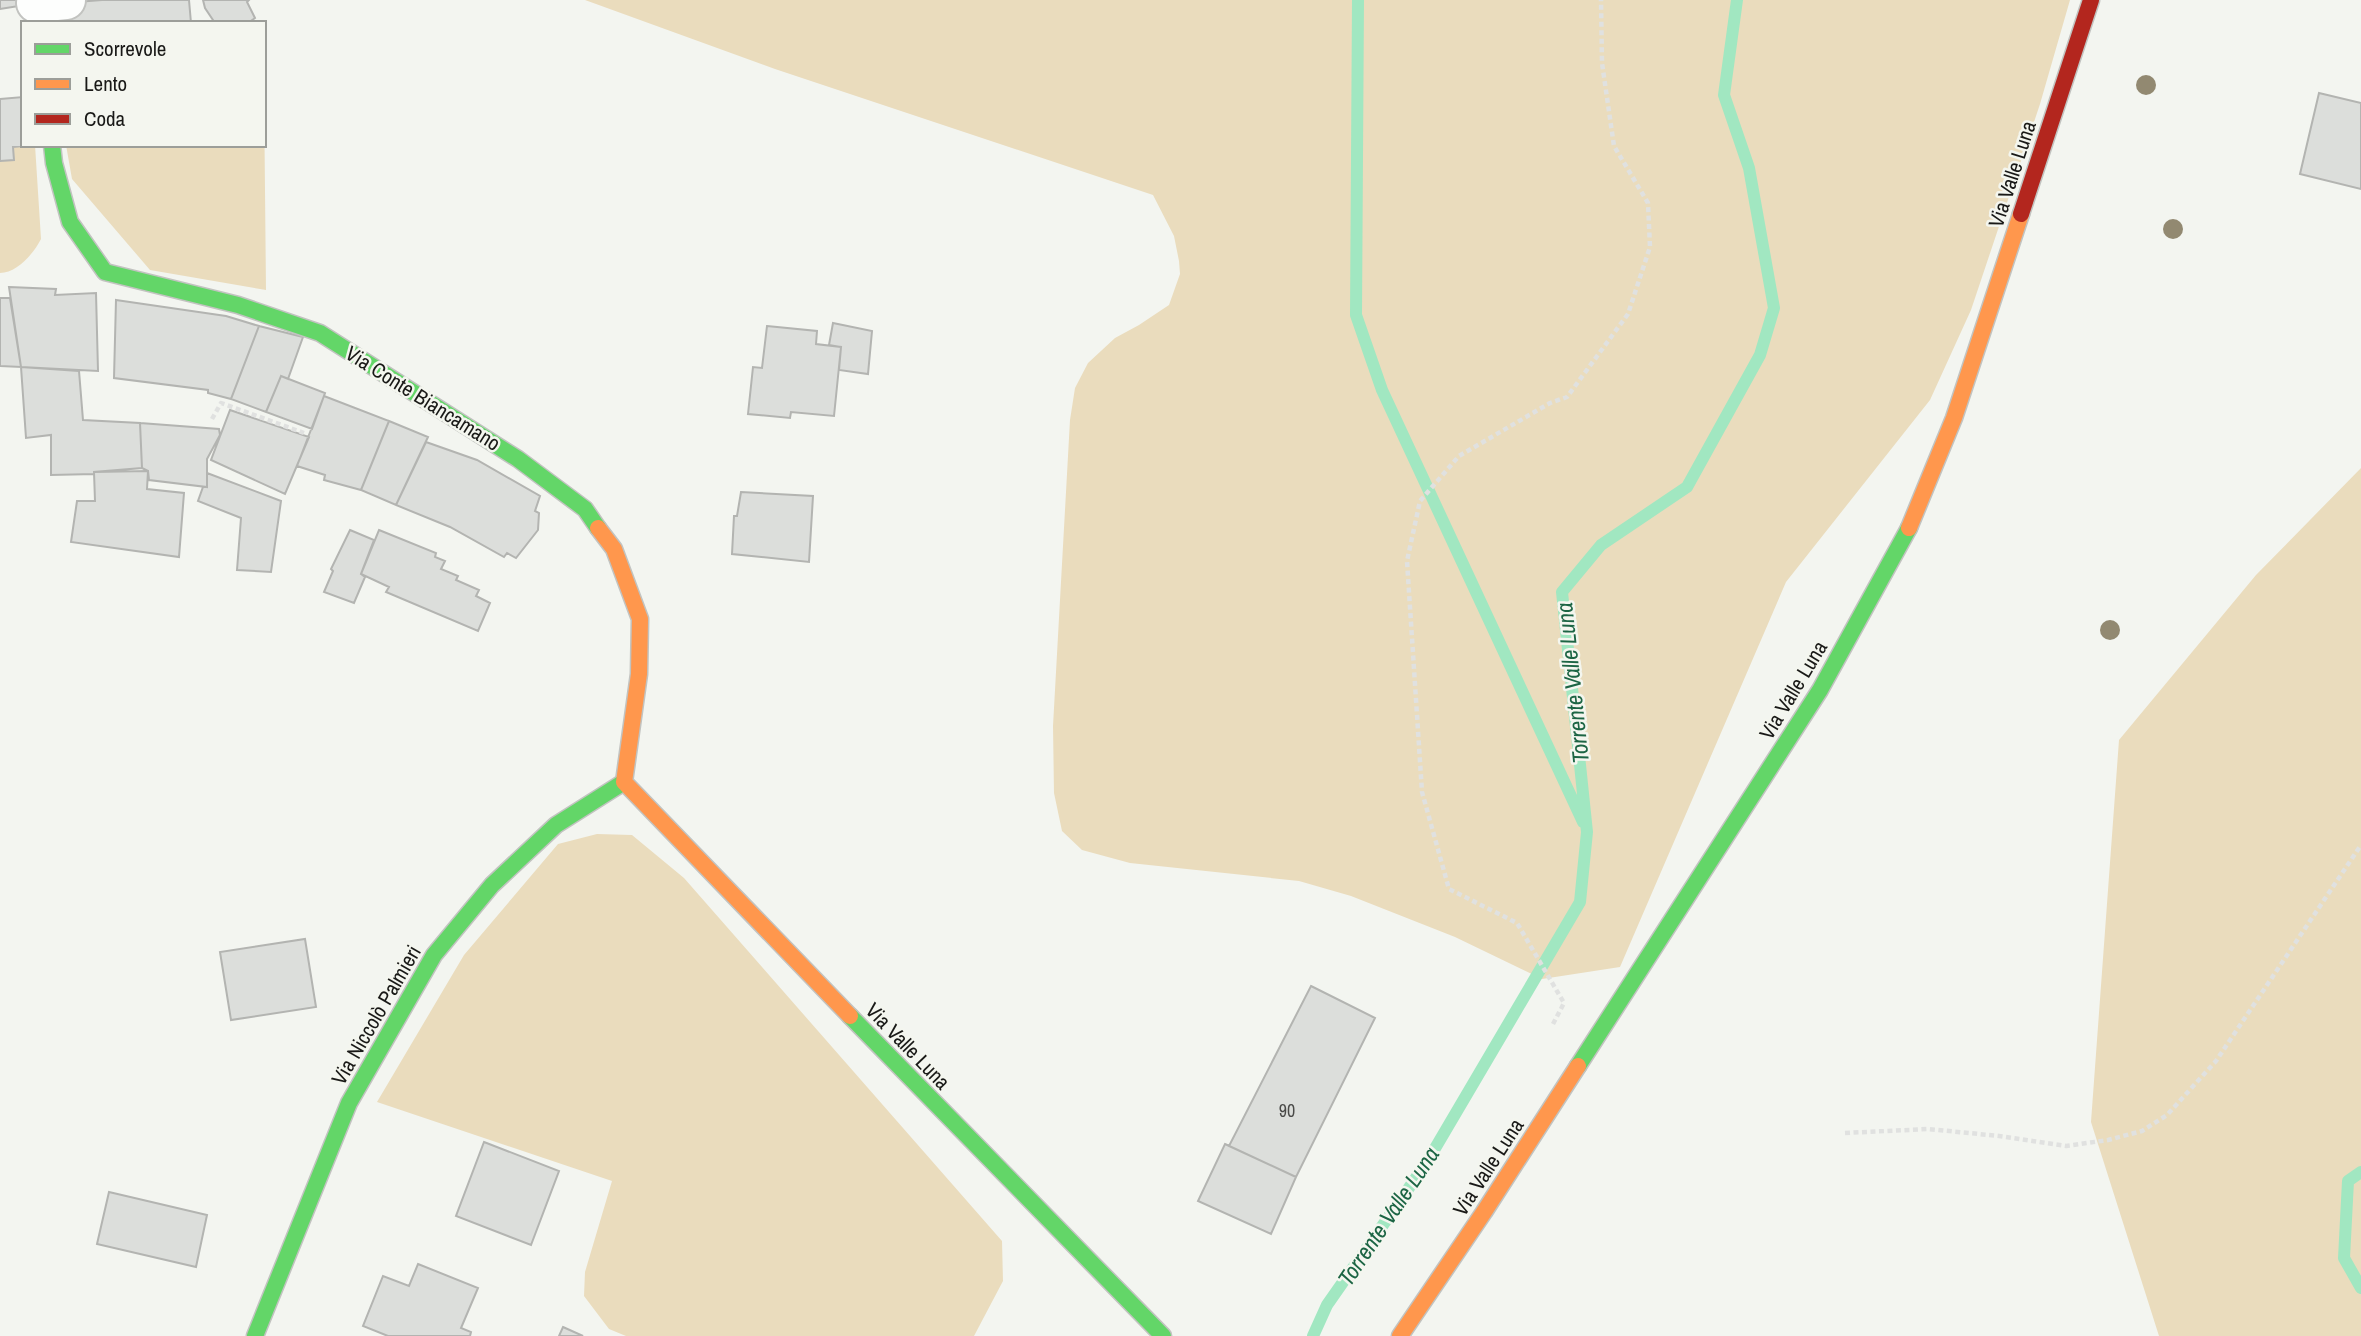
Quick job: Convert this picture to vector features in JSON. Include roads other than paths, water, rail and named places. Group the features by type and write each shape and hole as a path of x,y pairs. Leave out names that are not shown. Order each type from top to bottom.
{"street":[{"name":"Via Valle Luna","path":"1400,1336 1484,1212 1813,701 1906,535 1954,418 2091,0"},
{"name":"Via Conte Biancamano","path":"52,147 70,222 105,272 238,305 320,333 518,459 585,509 614,549 640,619 639,674 624,782"},
{"name":"Via Valle Luna","path":"624,782 713,877 1163,1336"},
{"name":"Via Niccolò Palmieri","path":"255,1336 349,1103 434,956 492,885 556,825 624,782"}],"waterway":[{"path":"1358,0 1356,315 1382,390 1583,822"},
{"name":"Torrente Valle Luna","path":"1313,1336 1327,1305 1427,1162 1580,902 1587,832 1562,592 1601,545 1687,487 1760,355 1774,308 1749,168 1724,95 1737,0"},
{"path":"2361,1172 2348,1181 2344,1258 2361,1288"}]}
